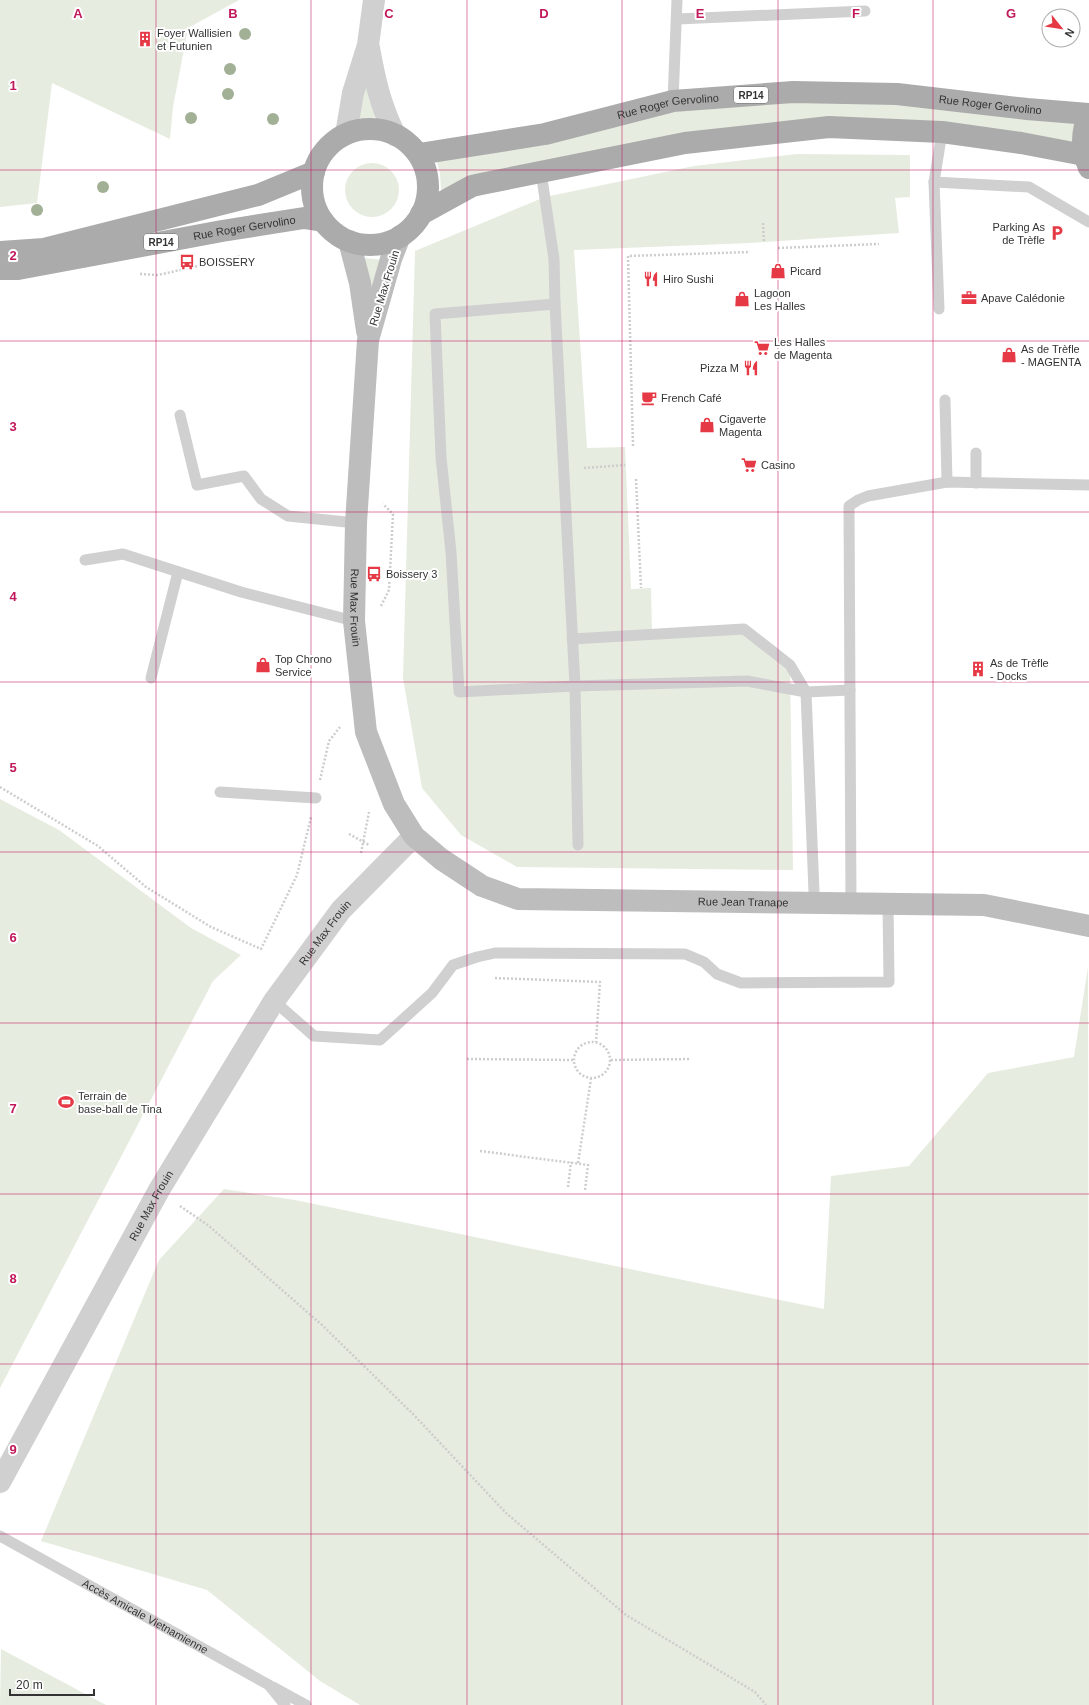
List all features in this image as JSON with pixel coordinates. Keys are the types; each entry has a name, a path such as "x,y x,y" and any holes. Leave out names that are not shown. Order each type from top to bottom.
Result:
{"main road":[{"name":"Rue Roger Gervolino","path":"418,154 545,134 673,101 793,92 897,94 1027,109 1089,114"},
{"path":"421,214 472,186 685,143 829,127 942,132 1021,143 1086,161 1083,134 1089,114"},
{"path":"379,129 395,134 408,143 418,154 425,168 428,183 427,199 421,214 412,226 400,236 378,244 366,245 349,241 334,233 323,221 316,206 312,189 314,172 326,150 346,134 362,130 379,129"},
{"name":"RP14","path":"0,252 44,249 258,195 314,172"},
{"name":"Rue Roger Gervolino","path":"0,269 18,269 222,231 304,218 323,221"},
{"name":"Rue Max Frouin","path":"368,340 391,259 400,236"},
{"name":"Rue Max Frouin","path":"349,241 360,283 368,340 356,523 354,621 366,732 394,804 414,836"},
{"name":"Rue Jean Tranape","path":"414,836 441,859 482,886 518,899 984,904 1089,926"}],"street":[{"path":"346,134 353,93 368,45 374,0"},
{"path":"368,45 377,91 383,110 395,134"},
{"name":"Rue Max Frouin","path":"0,1482 159,1190 274,1001 341,910 414,836"}],"lane":[{"path":"673,101 677,0"},
{"path":"677,19 865,11"},
{"path":"939,309 934,182 942,132"},
{"path":"541,172 554,259 555,304 575,686 578,844"},
{"path":"934,182 1029,187 1089,222"},
{"path":"555,304 435,314 441,456 451,552 459,692 747,680 806,692 850,690"},
{"path":"945,400 948,482"},
{"path":"180,415 197,485 244,476 261,499 288,516 356,523"},
{"path":"976,453 976,484"},
{"path":"851,903 849,506 868,496 948,482 976,484 1089,485"},
{"path":"84,560 123,554 241,592 354,621"},
{"path":"152,678 178,572"},
{"path":"572,639 744,630 790,666 806,692 814,892"},
{"path":"220,792 316,798"},
{"path":"274,1001 314,1036 380,1040 432,994 453,965 495,953 685,954 704,962 717,974 741,983 889,982 888,903"},
{"name":"Accès Amicale Vietnamienne","path":"0,1536 269,1685 285,1705"},
{"path":"269,1685 306,1705"}],"path":[{"path":"762,223 764,242"},
{"path":"778,248 879,244"},
{"path":"633,446 628,256 750,252"},
{"path":"137,274 158,275 246,255"},
{"path":"564,470 625,464"},
{"path":"636,479 642,588"},
{"path":"0,788 98,846 146,887 211,927 261,949 297,875 329,741 363,699"},
{"path":"359,860 370,804"},
{"path":"349,834 373,847"},
{"path":"495,978 600,982 596,1042"},
{"path":"596,1042 607,1048 611,1060 607,1072 597,1079 591,1079 580,1075 577,1071 574,1060 577,1050 581,1046 586,1043 596,1042"},
{"path":"467,1059 574,1060"},
{"path":"611,1060 691,1059"},
{"path":"578,1163 591,1079"},
{"path":"480,1151 588,1165 585,1190"},
{"path":"568,1187 572,1162"},
{"path":"159,1190 209,1226 322,1325 413,1414 506,1513 626,1615 755,1692 766,1705"}],"shaded area":[{"path":"0,0 239,0 188,28 173,107 170,139 52,83 37,203 0,207"},
{"path":"366,61 369,99 377,117 354,121"},
{"path":"793,92 1088,114 1084,155 829,127 441,191 440,173 437,162 461,148"},
{"path":"797,154 910,155 910,197 895,198 899,233 750,243 574,250 587,448 625,447 631,589 651,588 652,634 744,629 790,665 793,870 517,867 461,835 422,788 403,678 415,251 545,197 694,166"},
{"path":"372,163 382,165 391,171 397,180 399,190 397,200 391,209 382,215 372,217 362,215 353,209 347,200 345,190 347,180 353,171 362,165"},
{"path":"363,258 385,260 370,315"},
{"name":"Terrain de base-ball de Tina","path":"0,799 59,830 191,928 241,955 213,981 0,1388"},
{"path":"1088,967 1089,1705 360,1705 320,1681 207,1590 41,1541 159,1260 224,1189 295,1200 824,1309 831,1176 909,1166 988,1073 1074,1057"},
{"path":"1,1649 106,1705 0,1705"}],"place":[{"name":"Foyer Wallisien et Futunien","path":"145,39"},
{"name":"Parking As de Trèfle","path":"1057,233"},
{"name":"BOISSERY","path":"187,262"},
{"name":"Picard","path":"778,271"},
{"name":"Hiro Sushi","path":"651,279"},
{"name":"Apave Calédonie","path":"969,298"},
{"name":"Lagoon Les Halles","path":"742,299"},
{"name":"Les Halles de Magenta","path":"762,348"},
{"name":"As de Trèfle - MAGENTA","path":"1009,355"},
{"name":"Pizza M","path":"751,368"},
{"name":"French Café","path":"649,398"},
{"name":"Cigaverte Magenta","path":"707,425"},
{"name":"Casino","path":"749,465"},
{"name":"Boissery 3","path":"374,574"},
{"name":"Top Chrono Service","path":"263,665"},
{"name":"As de Trèfle - Docks","path":"978,669"},
{"name":"Terrain de base-ball de Tina","path":"66,1102"}]}
